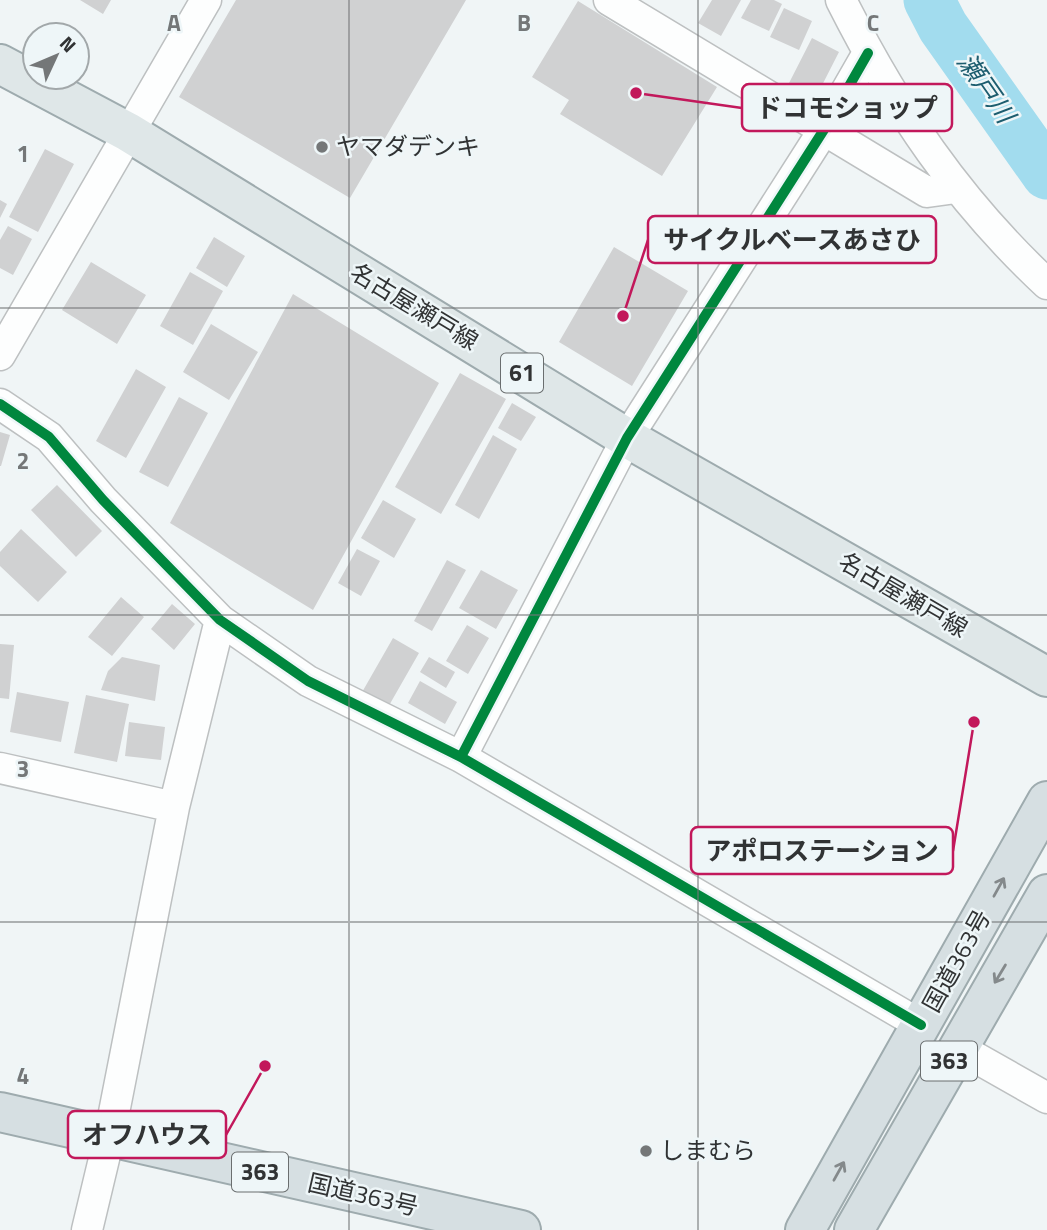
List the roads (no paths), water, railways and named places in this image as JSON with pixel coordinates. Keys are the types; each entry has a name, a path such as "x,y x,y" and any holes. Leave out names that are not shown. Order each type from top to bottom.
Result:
{"highway":[{"name":"国道363号","path":"805,1230 1047,801"},
{"name":"国道363号","path":"854,1230 957,1046 1047,894"},
{"name":"国道363号","path":"0,1112 521,1230"}],"main road":[{"name":"名古屋瀬戸線","path":"0,64 128,132 627,438 1047,677"}],"street":[{"path":"0,355 206,0"},
{"path":"609,0 928,192 956,188"},
{"path":"841,0 867,53 956,188 1003,242 1047,284"},
{"path":"461,757 627,438 825,128 867,53"},
{"path":"0,404 49,437 103,500 220,621 308,681 461,757 921,1025"},
{"path":"87,1230 174,807 220,621"},
{"path":"0,768 174,807"},
{"path":"957,1046 1047,1098"}],"waterway":[{"name":"瀬戸川","path":"929,0 943,27 1047,174"}],"place":[{"name":"ドコモショップ","path":"636,93"},
{"name":"ヤマダデンキ","path":"322,147"},
{"name":"サイクルベースあさひ","path":"623,316"},
{"name":"アポロステーション","path":"974,722"},
{"name":"オフハウス","path":"265,1066"},
{"name":"しまむら","path":"646,1151"}]}
